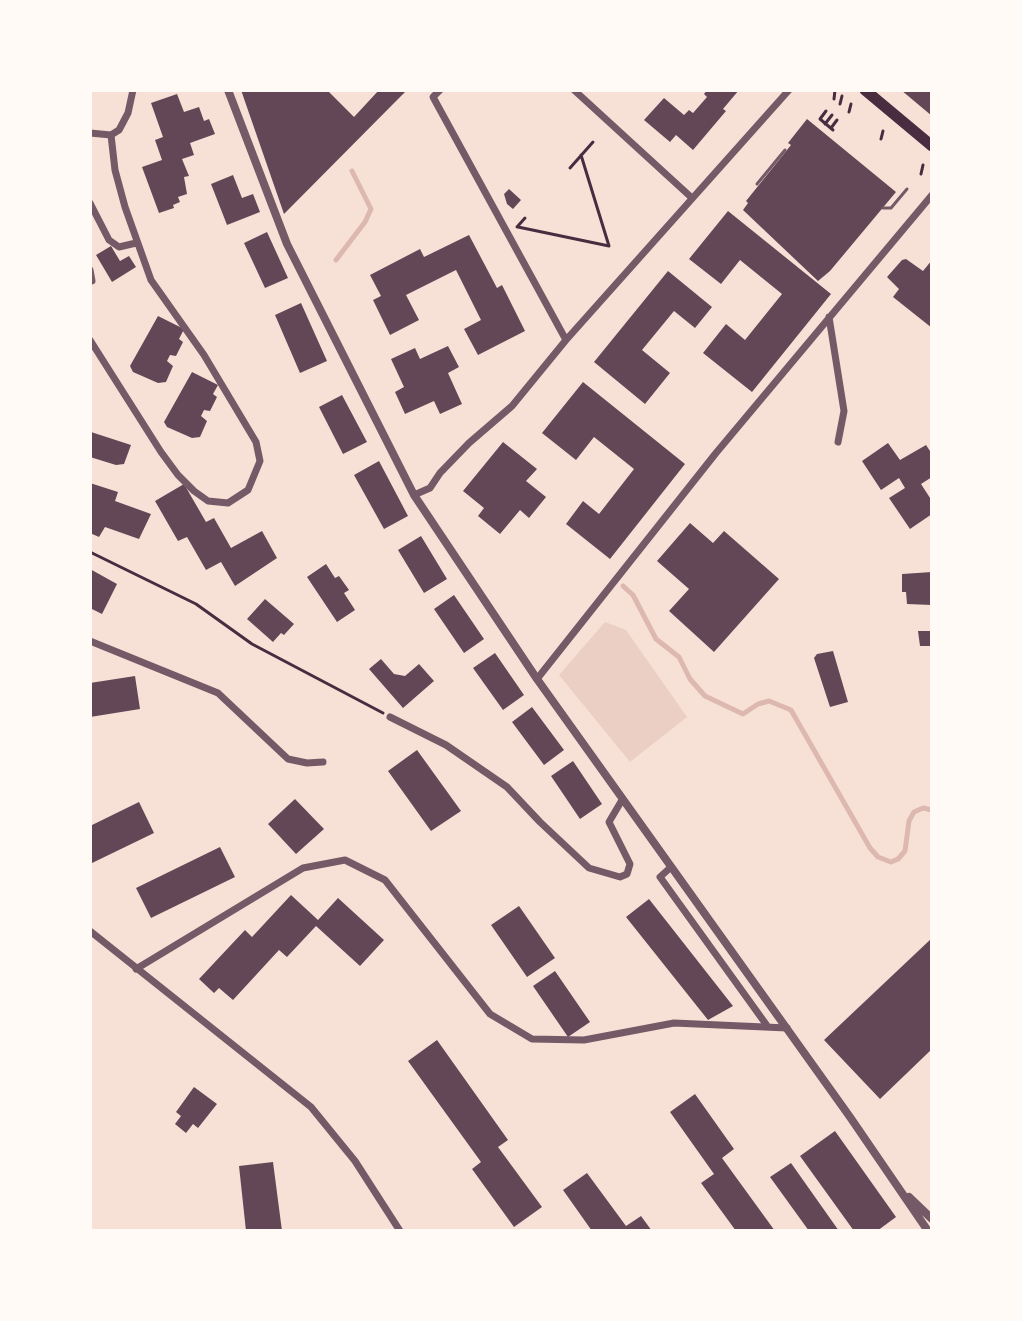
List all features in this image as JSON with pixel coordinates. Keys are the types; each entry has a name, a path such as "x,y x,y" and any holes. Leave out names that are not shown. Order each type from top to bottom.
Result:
{"main road":[{"path":"865,90 932,146"}],"street":[{"path":"90,133 111,135 119,130 124,123 133,90"},
{"path":"228,90 287,244 414,495 537,679 928,1231"},
{"path":"440,90 433,97 566,340"},
{"path":"574,90 692,198"},
{"path":"414,495 430,488 469,443 512,406 566,340 789,90"},
{"path":"90,340 161,452 187,485 201,497 216,503 228,503 248,490 260,461 256,442 204,355 151,280 118,183 111,135"},
{"path":"537,679 716,453 932,195"},
{"path":"90,203 109,240 119,247 136,243"},
{"path":"90,270 92,281"},
{"path":"829,317 844,411 838,442"},
{"path":"90,641 218,693 288,759 323,762"},
{"path":"390,717 446,745 507,787 589,868 620,877 627,874 630,864 609,822 622,800"},
{"path":"136,969 303,868 345,860 385,880 490,1014 532,1039 584,1040 674,1023 787,1028"},
{"path":"671,867 660,877 768,1027"},
{"path":"90,931 311,1107 355,1161 400,1231"},
{"path":"897,1185 932,1219"}],"lane":[{"path":"757,184 785,150"},
{"path":"883,208 891,208 907,189"}],"path":[{"path":"834,99 835,90"},
{"path":"840,104 842,96"},
{"path":"849,112 851,104"},
{"path":"826,111 820,119 825,124 832,129 837,120"},
{"path":"825,124 832,115"},
{"path":"881,139 883,131"},
{"path":"570,168 593,142"},
{"path":"517,227 609,246 581,155"},
{"path":"921,174 923,165"},
{"path":"90,552 196,604 252,644 390,717"}],"shaded area":[{"path":"605,622 626,630 687,717 630,762 559,675"}],"building":[{"path":"241,90 327,90 354,117 379,90 407,90 284,214"},
{"path":"707,90 739,90 723,109 726,111 693,150 676,135 670,142 644,120 664,98 684,115 689,110 693,113 707,97 704,94"},
{"path":"901,90 932,90 932,116"},
{"path":"177,94 184,112 199,107 204,121 209,119 215,134 190,143 194,155 182,159 189,176 184,177 187,194 178,197 180,202 173,205 174,208 159,213 142,167 162,160 155,140 163,137 151,103"},
{"path":"807,119 896,192 830,271 818,281 743,210 748,203 746,201 791,145 788,143"},
{"path":"233,175 242,198 253,194 260,212 227,225 211,184"},
{"path":"509,189 521,200 513,209 507,204 504,194"},
{"path":"728,211 831,294 752,392 703,353 726,324 745,340 782,294 740,260 721,284 689,259"},
{"path":"267,232 288,278 265,288 244,243"},
{"path":"469,235 497,288 502,285 525,331 478,355 464,329 481,320 456,270 406,295 419,320 390,335 373,300 381,296 370,275 420,249 424,257"},
{"path":"111,246 120,261 129,256 136,267 112,282 96,255"},
{"path":"906,259 923,271 932,260 932,328 893,297 899,289 887,277"},
{"path":"668,271 712,307 695,328 674,311 642,350 670,373 645,404 594,362"},
{"path":"301,303 327,361 300,373 275,315"},
{"path":"158,316 184,329 179,339 183,342 176,356 170,355 167,361 173,366 166,382 158,383 133,372 130,366"},
{"path":"448,346 459,367 448,373 462,404 440,414 434,401 405,414 395,392 404,387 391,359 415,348 420,359"},
{"path":"192,372 218,385 213,394 217,397 210,411 204,410 201,416 207,421 200,437 192,438 167,427 164,422"},
{"path":"583,382 685,464 610,559 566,524 583,501 599,514 634,469 594,437 576,460 542,433"},
{"path":"342,395 367,442 343,454 319,407"},
{"path":"91,432 131,445 124,464 116,465 90,457"},
{"path":"503,442 537,469 526,481 546,497 529,518 520,510 500,534 478,516 484,508 463,491"},
{"path":"888,443 900,460 926,445 932,454 932,477 921,484 932,501 932,514 910,529 889,498 905,488 899,478 881,490 862,461"},
{"path":"379,461 408,516 384,529 354,475"},
{"path":"90,483 118,492 115,501 151,514 139,539 105,527 99,537 90,533"},
{"path":"184,484 206,522 214,518 231,548 262,531 277,558 235,586 221,562 206,570 187,537 178,541 155,501"},
{"path":"690,523 713,543 724,531 779,579 714,652 669,611 689,589 657,561"},
{"path":"421,536 447,579 424,593 398,550"},
{"path":"326,564 335,578 339,576 349,590 344,593 355,610 337,622 307,577"},
{"path":"90,569 117,584 102,614 90,608"},
{"path":"932,572 932,605 907,604 906,592 902,592 902,574"},
{"path":"454,595 484,639 464,653 434,609"},
{"path":"265,599 294,624 273,642 247,619"},
{"path":"918,631 932,631 932,646 920,646"},
{"path":"833,651 848,702 830,707 814,658 817,654"},
{"path":"495,653 524,695 503,710 473,668"},
{"path":"381,659 394,674 405,676 419,664 434,681 403,708 369,669"},
{"path":"135,676 140,709 90,717 90,683"},
{"path":"532,707 564,750 544,765 512,722"},
{"path":"417,750 461,811 431,831 388,771"},
{"path":"573,761 602,804 580,819 551,776"},
{"path":"295,799 324,829 296,854 268,824"},
{"path":"139,802 154,833 90,864 90,826"},
{"path":"220,847 235,877 151,918 136,888"},
{"path":"291,895 318,920 338,898 384,940 360,966 316,926 287,957 279,950 233,1000 219,988 214,993 199,979 245,930 252,937"},
{"path":"649,899 733,1006 708,1020 626,917"},
{"path":"519,906 555,958 527,977 491,925"},
{"path":"932,938 932,1049 880,1099 824,1040"},
{"path":"555,971 590,1022 568,1037 533,986"},
{"path":"437,1040 508,1140 498,1147 542,1207 514,1227 472,1169 481,1162 408,1061"},
{"path":"194,1087 217,1104 198,1128 193,1124 186,1133 175,1124 181,1116 176,1112"},
{"path":"695,1094 734,1149 722,1158 775,1231 736,1231 701,1183 714,1174 670,1112"},
{"path":"835,1131 896,1217 877,1231 854,1231 800,1156"},
{"path":"273,1162 282,1231 246,1231 239,1166"},
{"path":"791,1163 839,1231 809,1231 770,1177"},
{"path":"587,1173 626,1226 641,1216 652,1231 592,1231 563,1190"}],"waterway":[{"path":"336,260 365,222 371,209 352,171"},
{"path":"623,586 633,595 656,639 679,657 690,679 705,696 743,714 769,701 791,710 878,857 891,862 898,859 905,851 909,821 914,812 923,808 932,810"}]}
